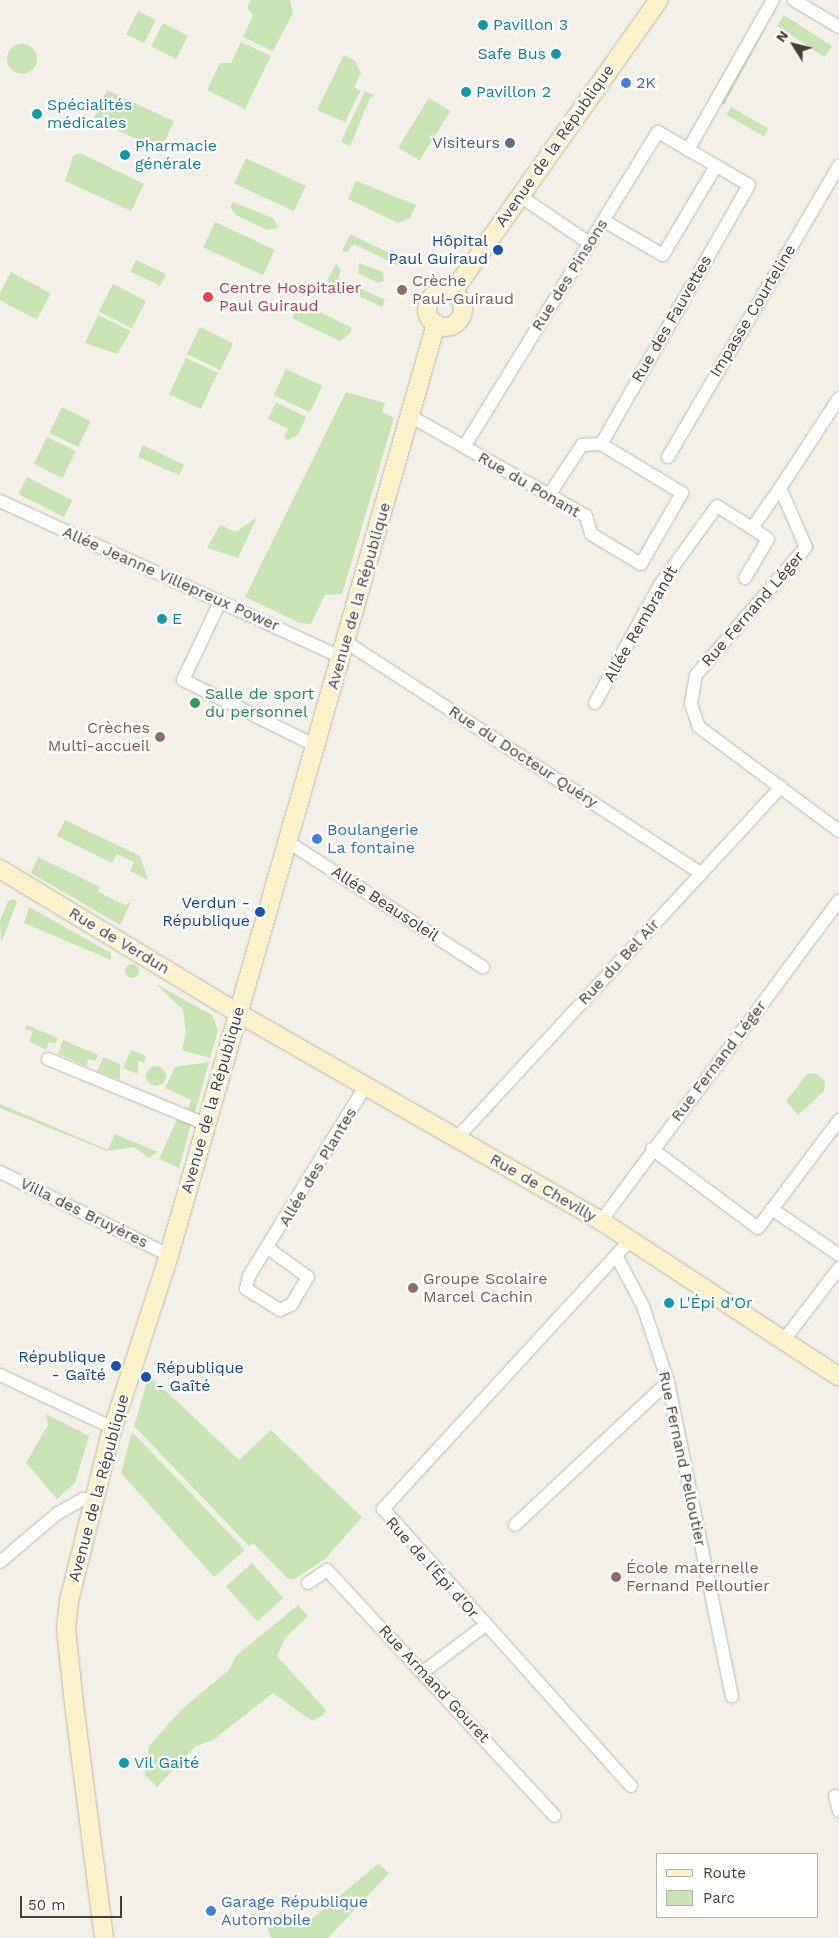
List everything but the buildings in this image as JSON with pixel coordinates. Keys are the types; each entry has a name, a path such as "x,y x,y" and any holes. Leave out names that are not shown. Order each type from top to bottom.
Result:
{"main road":[{"name":"Avenue de la République","path":"452,293 659,0"},
{"path":"437,293 452,293 463,306 461,318 447,327 436,324 428,311 430,300 437,293"},
{"name":"Avenue de la République","path":"104,1938 99,1884 66,1629 69,1601 113,1428 169,1255 436,324"},
{"name":"Rue de Verdun","path":"0,869 238,1013"},
{"name":"Rue de Chevilly","path":"238,1013 601,1220 839,1377"},
{"name":"Avenue de la République","path":"99,1884 110,1938"}],"street":[{"path":"688,150 773,0"},
{"path":"794,0 839,27"},
{"name":"Rue des Pinsons","path":"464,447 658,132 688,150"},
{"name":"Rue des Fauvettes","path":"601,444 749,185 688,150"},
{"path":"604,221 663,255 716,166"},
{"name":"Impasse Courteline","path":"668,457 839,166"},
{"path":"520,196 589,243"},
{"path":"752,528 839,398"},
{"name":"Rue du Ponant","path":"410,416 586,516 591,534 641,564 682,493 601,444"},
{"path":"549,495 582,445 601,444"},
{"name":"Rue Fernand Léger","path":"780,488 806,547 696,675 691,704 699,727 839,831"},
{"name":"Allée Jeanne Villepreux Power","path":"0,501 220,602 343,650"},
{"name":"Allée Rembrandt","path":"595,703 660,585 717,506 768,539 745,578"},
{"path":"220,602 183,680 316,746"},
{"name":"Rue du Docteur Quéry","path":"343,650 701,872"},
{"name":"Rue du Bel Air","path":"457,1138 781,787"},
{"name":"Allée Beausoleil","path":"288,842 483,967"},
{"name":"Rue Fernand Léger","path":"601,1220 839,901"},
{"path":"48,1059 206,1124"},
{"name":"Allée des Plantes","path":"269,1249 308,1277 291,1306 280,1310 246,1289 249,1276 269,1249 366,1085"},
{"path":"652,1150 758,1228 839,1120"},
{"name":"Villa des Bruyères","path":"0,1172 169,1255"},
{"path":"772,1209 839,1255"},
{"name":"Rue de l'Épi d'Or","path":"631,1239 617,1257 384,1505 387,1518 631,1786"},
{"name":"Rue Fernand Pelloutier","path":"617,1257 643,1306 668,1382 732,1697"},
{"path":"784,1340 839,1268"},
{"path":"0,1375 113,1428"},
{"path":"515,1525 668,1382"},
{"path":"0,1562 58,1513 83,1499 93,1502"},
{"name":"Rue Armand Gouret","path":"308,1583 327,1570 555,1816"},
{"path":"423,1672 484,1626"},
{"path":"835,1796 839,1811"}],"green space":[{"path":"251,0 290,0 293,13 273,51 243,37 253,15 247,8"},
{"path":"776,10 724,105 721,103"},
{"path":"138,11 156,20 144,43 126,34"},
{"path":"784,15 832,46 825,57 777,26"},
{"path":"163,23 188,36 176,59 151,46"},
{"path":"241,42 271,56 245,109 207,90 220,63 231,63"},
{"path":"22,44 33,48 37,59 33,70 22,74 11,70 7,59 11,48"},
{"path":"344,55 355,61 361,73 354,87 360,91 345,122 317,110"},
{"path":"107,90 174,121 161,150 93,119"},
{"path":"365,91 375,96 370,98 350,146 341,142"},
{"path":"429,98 450,111 419,160 398,147"},
{"path":"731,107 768,128 764,136 726,115"},
{"path":"80,153 144,184 131,211 65,181 73,156"},
{"path":"246,158 306,186 294,211 234,183"},
{"path":"356,181 416,205 410,218 398,223 348,199"},
{"path":"233,202 273,218 278,228 267,230 236,215 230,207"},
{"path":"215,222 275,250 263,275 203,247"},
{"path":"350,234 404,260 401,267 354,244 347,252 342,251"},
{"path":"136,260 166,274 160,286 131,272"},
{"path":"359,263 383,272 384,281 378,283 358,273"},
{"path":"336,264 341,270 338,278 385,300 382,307 327,281"},
{"path":"11,272 51,293 37,320 0,300 0,293"},
{"path":"113,284 146,301 132,328 99,312"},
{"path":"300,302 352,328 350,333 340,341 292,318"},
{"path":"98,315 131,331 117,354 85,343"},
{"path":"200,327 233,343 220,370 187,354"},
{"path":"186,358 218,373 201,409 169,394"},
{"path":"286,369 322,386 310,412 274,395"},
{"path":"346,392 385,403 382,412 394,418 342,594 325,595 311,624 300,623 245,597"},
{"path":"276,402 306,417 298,435 288,440 284,438 288,429 268,419"},
{"path":"62,407 91,421 78,447 49,433"},
{"path":"47,437 76,451 63,478 34,464"},
{"path":"143,445 184,465 179,475 138,457"},
{"path":"27,477 72,500 64,517 18,494"},
{"path":"257,517 238,558 207,548 220,525 236,532"},
{"path":"65,820 140,856 148,880 130,871 134,862 117,854 112,863 57,836"},
{"path":"38,857 100,887 98,892 125,905 131,902 120,925 31,873"},
{"path":"14,899 17,902 1,943 0,921 8,901"},
{"path":"29,907 111,953 111,960 24,923"},
{"path":"129,964 135,964 139,971 135,978 129,978 125,974 125,968"},
{"path":"156,984 212,1015 218,1030 210,1058 182,1050 186,1033 183,1010"},
{"path":"27,1025 58,1038 55,1044 49,1042 46,1050 29,1041 33,1032 25,1029"},
{"path":"63,1040 98,1055 95,1061 89,1059 86,1066 58,1054"},
{"path":"131,1050 146,1056 144,1063 138,1061 138,1074 123,1068"},
{"path":"103,1057 120,1064 120,1080 97,1071"},
{"path":"209,1062 195,1112 188,1109 191,1100 165,1088 175,1067"},
{"path":"156,1066 163,1069 166,1076 163,1083 156,1086 149,1083 146,1076 149,1069"},
{"path":"815,1073 825,1081 824,1091 798,1115 786,1101 807,1074"},
{"path":"0,1104 108,1150 115,1134 158,1152 149,1158 134,1147 107,1151 0,1108"},
{"path":"178,1117 191,1124 179,1168 159,1159"},
{"path":"149,1375 239,1460 271,1430 362,1517 325,1559 293,1580 287,1578 253,1543 249,1546 134,1426"},
{"path":"46,1414 89,1436 75,1483 57,1499 26,1463 48,1425"},
{"path":"132,1432 245,1550 214,1577 121,1473"},
{"path":"252,1563 283,1598 257,1621 226,1586"},
{"path":"298,1605 308,1616 285,1638 277,1656 326,1710 323,1715 312,1721 273,1693 213,1740 196,1746 157,1787 145,1775 149,1746 182,1709 229,1670 236,1656"},
{"path":"378,1864 389,1873 328,1938 271,1938 267,1926 283,1911 301,1928"}],"place":[{"name":"Pavillon 3","path":"483,25"},
{"name":"Safe Bus","path":"556,54"},
{"name":"2K","path":"626,83"},
{"name":"Pavillon 2","path":"466,92"},
{"name":"Spécialités médicales","path":"37,114"},
{"name":"Visiteurs","path":"510,143"},
{"name":"Pharmacie générale","path":"125,155"},
{"name":"Hôpital Paul Guiraud","path":"498,250"},
{"name":"Crèche Paul-Guiraud","path":"402,290"},
{"name":"Centre Hospitalier Paul Guiraud","path":"208,297"},
{"name":"E","path":"162,619"},
{"name":"Salle de sport du personnel","path":"195,703"},
{"name":"Crèches Multi-accueil","path":"160,737"},
{"name":"Boulangerie La fontaine","path":"317,839"},
{"name":"Verdun - République","path":"260,912"},
{"name":"Groupe Scolaire Marcel Cachin","path":"413,1288"},
{"name":"L'Épi d'Or","path":"669,1303"},
{"name":"République - Gaïté","path":"116,1366"},
{"name":"République - Gaîté","path":"146,1377"},
{"name":"École maternelle Fernand Pelloutier","path":"616,1577"},
{"name":"Vil Gaité","path":"124,1763"},
{"name":"Garage République Automobile","path":"211,1911"}]}
